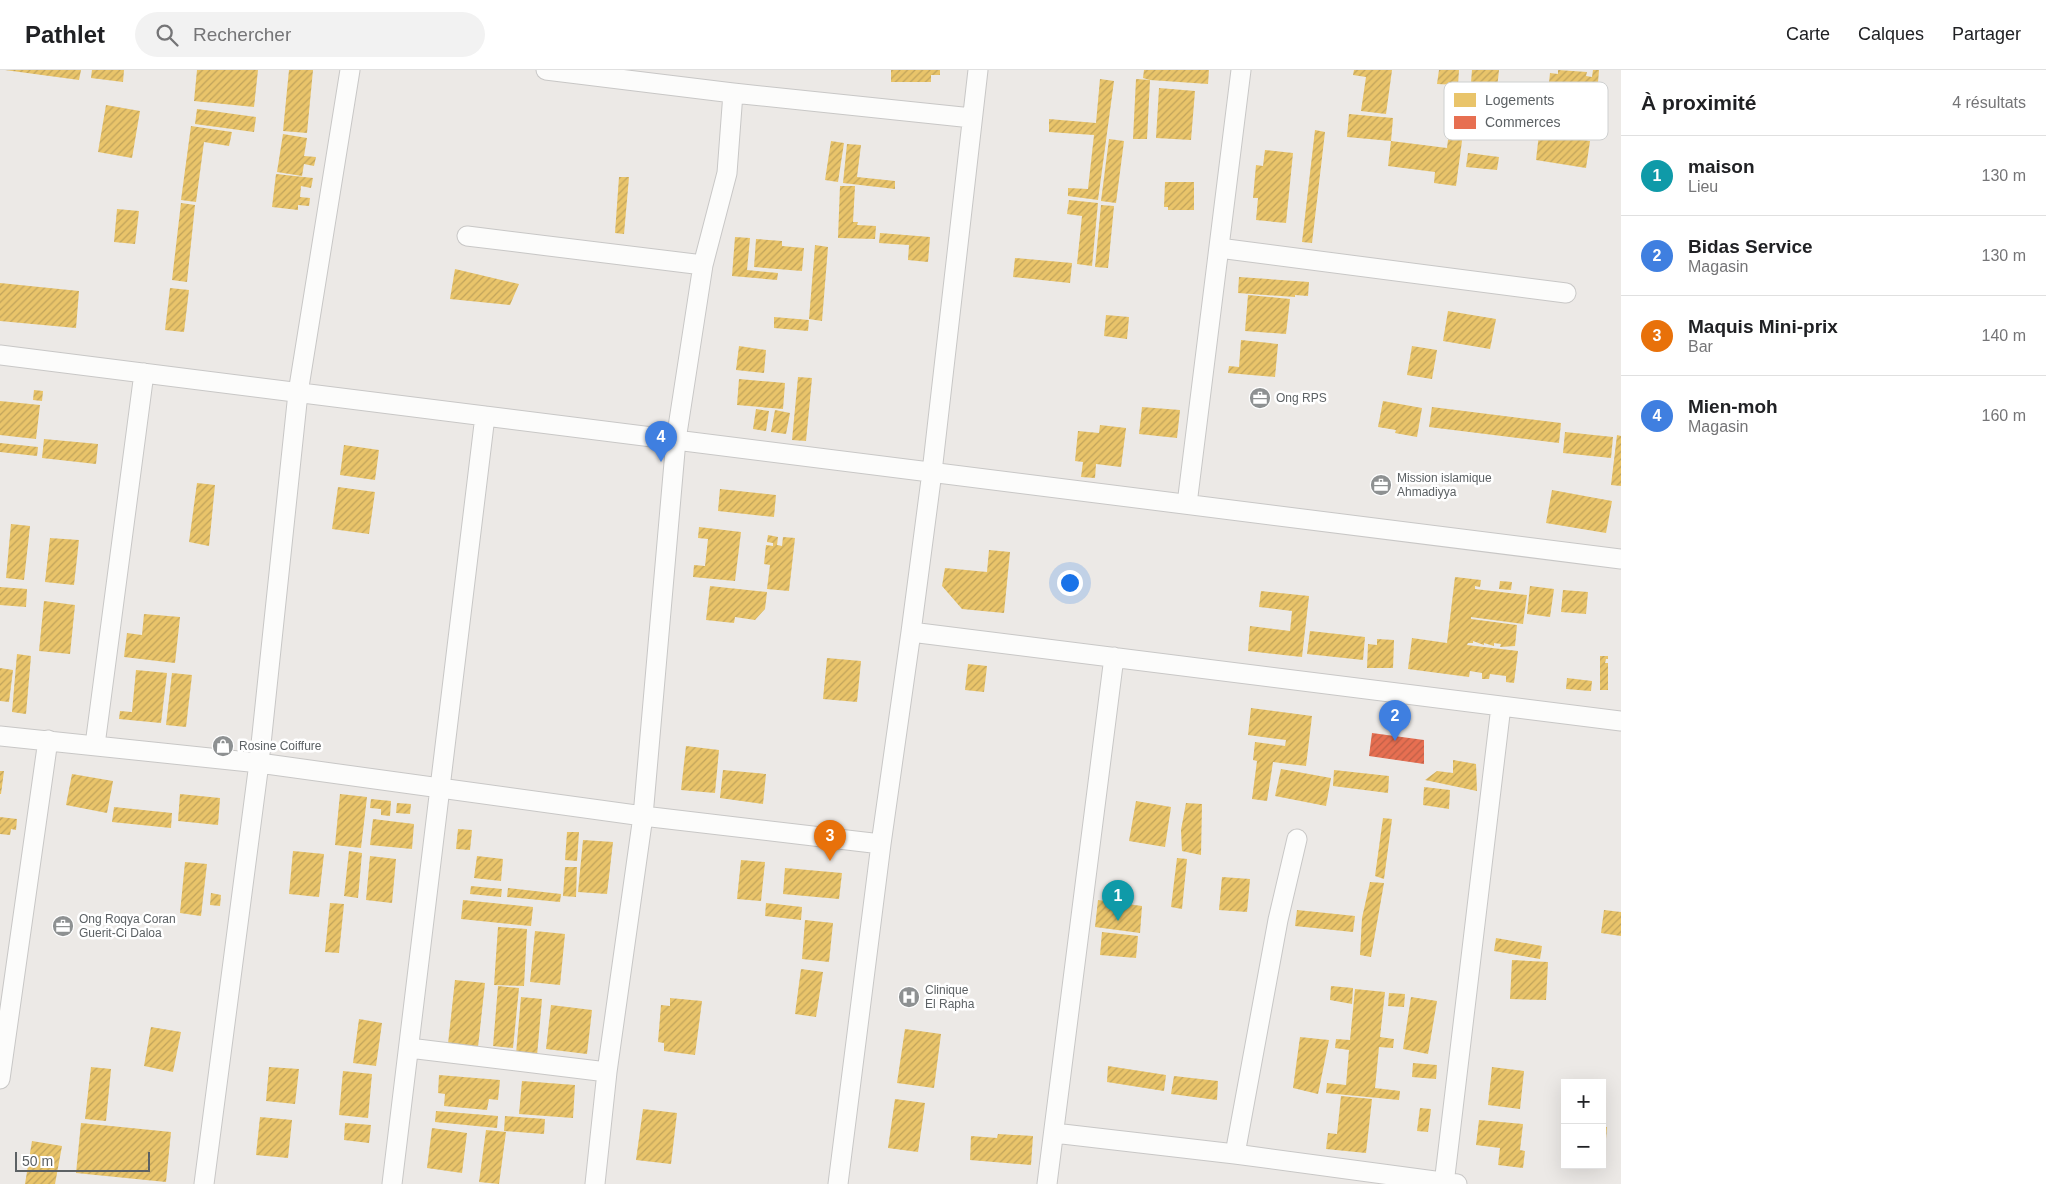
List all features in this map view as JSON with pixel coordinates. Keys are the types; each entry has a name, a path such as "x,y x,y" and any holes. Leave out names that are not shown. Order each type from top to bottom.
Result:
{"street":[{"path":"204,1184 259,763 298,393 350,70"},
{"path":"546,70 733,93 972,118"},
{"path":"838,1184 880,844 932,472 978,70"},
{"path":"1187,504 1241,70"},
{"path":"594,1184 607,1072 643,816 676,440 703,266 727,173 733,93"},
{"path":"467,236 703,266"},
{"path":"1219,248 1566,293"},
{"path":"0,355 1621,559"},
{"path":"95,745 144,374"},
{"path":"392,1184 485,416"},
{"path":"911,632 1621,721"},
{"path":"1047,1184 1114,657"},
{"path":"1054,1133 1235,1154 1448,1183 1501,706"},
{"path":"0,736 259,763 643,816 880,844"},
{"path":"0,1079 48,740"},
{"path":"1235,1154 1278,920 1297,839"},
{"path":"409,1048 607,1072"}],"building: Logements":[{"path":"5,70 81,70 79,80"},
{"path":"92,70 124,70 123,82 91,78"},
{"path":"197,70 258,70 254,107 194,101"},
{"path":"289,70 313,70 307,133 283,131"},
{"path":"891,70 940,70 940,75 931,75 931,82 891,82"},
{"path":"1144,70 1209,70 1208,84 1150,80 1143,78"},
{"path":"1354,70 1392,70 1386,114 1361,111 1366,77 1353,75"},
{"path":"1439,70 1459,70 1458,82 1437,84"},
{"path":"1472,70 1499,70 1498,82 1471,82"},
{"path":"1558,70 1587,72 1586,76 1592,77 1593,70 1599,70 1598,82 1549,82 1550,73 1558,74"},
{"path":"1100,79 1114,81 1098,200 1068,196 1068,188 1088,189 1094,135 1049,132 1049,119 1096,123"},
{"path":"1136,79 1150,80 1147,139 1133,139"},
{"path":"1159,88 1195,91 1191,140 1156,138"},
{"path":"106,105 140,111 132,158 98,152"},
{"path":"197,109 256,117 254,132 195,124"},
{"path":"1349,114 1393,118 1391,141 1347,137"},
{"path":"191,126 232,132 229,146 204,142 196,202 181,200"},
{"path":"1315,130 1325,132 1312,243 1302,242"},
{"path":"283,134 307,138 304,156 316,157 314,166 304,164 302,176 277,172"},
{"path":"1109,139 1124,141 1116,203 1101,201"},
{"path":"1448,140 1462,140 1456,186 1434,183 1435,172 1388,166 1391,141 1447,148"},
{"path":"1538,140 1590,141 1586,168 1536,160"},
{"path":"831,141 844,143 838,182 825,180"},
{"path":"847,144 861,145 857,177 895,181 895,189 843,183"},
{"path":"1265,150 1293,153 1286,223 1256,220 1258,198 1253,198 1256,165 1263,166"},
{"path":"1468,153 1499,157 1497,170 1466,167"},
{"path":"276,174 313,178 311,188 301,186 300,197 310,198 309,206 298,205 298,210 272,207"},
{"path":"619,177 629,177 624,234 615,233"},
{"path":"1165,182 1194,182 1194,210 1168,210 1168,207 1164,207"},
{"path":"840,186 855,186 853,222 858,222 857,225 876,226 875,239 838,238"},
{"path":"1069,200 1098,203 1092,266 1077,264 1082,216 1067,214"},
{"path":"181,203 195,205 187,282 172,280"},
{"path":"1101,205 1114,206 1108,268 1095,267"},
{"path":"117,209 139,211 135,244 114,242"},
{"path":"880,233 930,237 928,262 908,260 909,245 879,243"},
{"path":"735,237 750,238 747,270 778,273 777,280 732,276"},
{"path":"756,239 782,241 782,246 804,248 802,271 754,267"},
{"path":"815,245 828,247 822,321 809,319"},
{"path":"1015,258 1072,263 1070,283 1013,277"},
{"path":"455,269 519,284 510,305 450,299"},
{"path":"1239,277 1309,282 1308,296 1295,295 1295,297 1238,293"},
{"path":"0,283 79,291 76,328 0,321"},
{"path":"170,288 189,290 184,332 165,330"},
{"path":"1248,295 1290,299 1286,334 1245,331"},
{"path":"1448,311 1496,319 1490,349 1443,341"},
{"path":"1106,315 1129,317 1127,339 1104,336"},
{"path":"774,317 809,320 808,331 774,328"},
{"path":"1241,340 1278,344 1275,377 1228,373 1229,366 1239,367"},
{"path":"739,346 766,350 764,373 736,370"},
{"path":"1412,346 1437,350 1432,379 1407,375"},
{"path":"798,377 812,378 806,441 792,440"},
{"path":"739,379 785,383 783,409 737,405"},
{"path":"34,390 43,391 42,401 33,400"},
{"path":"0,401 40,405 36,439 0,435"},
{"path":"1383,401 1422,408 1417,437 1395,433 1396,430 1378,427"},
{"path":"1142,407 1180,410 1177,438 1139,434"},
{"path":"1432,407 1561,423 1559,443 1429,427"},
{"path":"756,409 769,411 766,431 753,429"},
{"path":"775,410 790,413 786,434 771,432"},
{"path":"1100,425 1126,428 1121,467 1096,464 1095,478 1081,477 1083,462 1075,461 1078,431 1099,433"},
{"path":"1565,432 1613,437 1611,458 1563,453"},
{"path":"1617,435 1621,436 1621,486 1611,485"},
{"path":"44,439 98,444 96,464 42,458"},
{"path":"0,443 38,447 37,456 0,452"},
{"path":"344,445 379,450 375,480 340,475"},
{"path":"197,483 215,485 209,546 189,542"},
{"path":"338,487 375,492 369,534 332,529"},
{"path":"720,489 776,495 774,517 718,511"},
{"path":"1552,490 1612,501 1606,533 1546,523"},
{"path":"11,524 30,526 24,580 6,578"},
{"path":"699,527 741,532 735,581 693,577 694,565 705,566 708,539 698,538"},
{"path":"768,535 778,537 777,545 782,546 783,537 795,538 789,591 767,589 770,565 764,564 766,545 773,546 773,543 767,542"},
{"path":"50,538 79,540 74,585 45,582"},
{"path":"989,550 1010,552 1004,613 962,609 942,586 945,568 987,572"},
{"path":"1455,577 1481,580 1480,587 1475,586 1475,589 1527,595 1523,624 1471,617 1471,619 1517,625 1515,646 1500,647 1501,644 1494,643 1494,646 1484,643 1484,645 1473,641 1473,643 1468,643 1467,645 1518,651 1514,683 1506,682 1506,676 1490,674 1489,679 1482,679 1482,673 1470,671 1469,677 1408,669 1412,638 1447,643"},
{"path":"1500,581 1512,582 1511,590 1499,589"},
{"path":"710,586 767,592 765,609 755,620 735,617 734,623 706,620"},
{"path":"1530,586 1554,589 1550,617 1527,614"},
{"path":"0,587 27,589 26,607 0,605"},
{"path":"1563,590 1588,592 1586,614 1561,612"},
{"path":"1261,591 1309,596 1302,657 1248,651 1250,626 1290,631 1292,611 1259,607"},
{"path":"44,601 75,605 70,654 39,651"},
{"path":"144,614 180,617 175,663 124,657 127,633 142,635"},
{"path":"1310,631 1365,637 1363,660 1307,654"},
{"path":"1377,639 1394,640 1393,668 1367,668 1368,644 1377,645"},
{"path":"17,654 31,656 26,714 12,712"},
{"path":"1600,656 1608,656 1605,663 1608,663 1608,690 1600,690"},
{"path":"827,658 861,661 857,702 823,699"},
{"path":"968,664 987,666 984,692 965,690"},
{"path":"0,668 13,670 9,702 0,701"},
{"path":"136,670 167,673 161,723 119,719 120,711 132,712"},
{"path":"172,673 192,675 186,727 166,725"},
{"path":"1567,678 1592,681 1591,691 1566,689"},
{"path":"1251,708 1312,716 1306,766 1273,762 1267,801 1252,799 1257,761 1253,760 1255,742 1285,746 1286,740 1248,735"},
{"path":"686,746 719,750 715,793 681,790"},
{"path":"1453,760 1476,764 1477,791 1425,780 1437,771 1453,773"},
{"path":"1281,769 1331,778 1326,806 1275,796"},
{"path":"723,770 766,774 763,804 720,798"},
{"path":"1334,770 1389,776 1388,793 1333,786"},
{"path":"0,771 4,771 1,794 0,794"},
{"path":"72,774 113,781 107,813 66,805"},
{"path":"1424,787 1450,790 1449,809 1423,805"},
{"path":"180,794 220,798 218,825 178,821"},
{"path":"340,794 367,797 361,848 335,845"},
{"path":"371,799 391,801 390,816 381,815 381,809 370,808"},
{"path":"1136,801 1171,807 1165,847 1129,841"},
{"path":"397,803 411,804 410,814 396,813"},
{"path":"1186,803 1202,804 1201,855 1182,851 1181,830"},
{"path":"114,807 172,813 171,828 112,822"},
{"path":"0,817 17,819 16,830 11,829 10,835 0,834"},
{"path":"1383,818 1392,819 1384,879 1375,876"},
{"path":"373,819 414,824 412,849 370,845"},
{"path":"458,829 472,830 470,850 456,849"},
{"path":"567,832 579,832 577,861 565,860"},
{"path":"583,840 613,842 607,894 578,892"},
{"path":"293,851 324,854 319,897 289,894"},
{"path":"349,851 362,853 358,898 344,896"},
{"path":"370,856 396,859 392,903 366,900"},
{"path":"477,856 503,859 501,881 474,878"},
{"path":"1177,858 1187,859 1182,909 1171,907"},
{"path":"741,860 765,862 761,901 737,899"},
{"path":"185,862 207,864 201,916 180,913"},
{"path":"565,867 577,867 576,897 563,896"},
{"path":"785,868 842,873 839,899 783,894"},
{"path":"1222,877 1250,879 1247,912 1219,910"},
{"path":"1370,882 1384,883 1371,957 1360,955 1362,918"},
{"path":"471,886 502,889 501,897 470,894"},
{"path":"508,888 561,894 560,902 507,897"},
{"path":"211,893 221,895 220,906 210,905"},
{"path":"463,900 533,907 531,926 461,919"},
{"path":"1098,900 1142,906 1140,933 1095,927"},
{"path":"330,903 344,904 339,953 325,952"},
{"path":"766,903 802,907 801,920 765,916"},
{"path":"1297,910 1355,916 1353,932 1295,926"},
{"path":"1604,910 1621,912 1621,936 1601,933"},
{"path":"805,920 833,923 829,962 802,959"},
{"path":"498,927 527,929 524,986 494,985"},
{"path":"535,931 565,934 560,985 530,982"},
{"path":"1102,932 1138,936 1136,958 1100,955"},
{"path":"1496,938 1542,946 1540,959 1494,951"},
{"path":"1512,960 1548,962 1546,1000 1510,999"},
{"path":"801,969 823,972 816,1017 795,1014"},
{"path":"455,980 485,983 478,1047 448,1044"},
{"path":"498,986 519,988 513,1048 493,1046"},
{"path":"1331,986 1353,988 1352,1004 1330,1000"},
{"path":"1355,989 1385,992 1380,1037 1394,1039 1393,1048 1379,1047 1375,1088 1400,1091 1399,1100 1326,1093 1327,1083 1346,1085 1349,1050 1335,1048 1336,1039 1350,1040"},
{"path":"1389,993 1405,994 1404,1007 1388,1006"},
{"path":"521,997 542,999 537,1056 516,1054"},
{"path":"1411,997 1437,1001 1428,1054 1403,1049"},
{"path":"670,998 702,1001 695,1055 664,1051 664,1043 658,1042 661,1005 670,1006"},
{"path":"551,1005 592,1010 587,1054 546,1049"},
{"path":"359,1019 382,1023 376,1066 353,1063"},
{"path":"151,1027 181,1032 173,1072 144,1066"},
{"path":"905,1029 941,1034 934,1088 897,1083"},
{"path":"1300,1037 1329,1040 1318,1094 1293,1088"},
{"path":"1413,1063 1437,1065 1436,1079 1412,1077"},
{"path":"1108,1066 1166,1075 1164,1091 1107,1082"},
{"path":"91,1067 111,1069 106,1121 85,1119"},
{"path":"269,1067 299,1069 295,1104 266,1101"},
{"path":"1492,1067 1524,1071 1520,1109 1488,1105"},
{"path":"343,1071 372,1074 368,1118 339,1115"},
{"path":"439,1075 500,1080 498,1100 489,1099 487,1110 444,1106 445,1094 438,1093"},
{"path":"1174,1076 1218,1081 1217,1100 1171,1094"},
{"path":"522,1081 575,1085 573,1118 519,1114"},
{"path":"1341,1096 1372,1099 1366,1153 1326,1149 1328,1133 1337,1134"},
{"path":"895,1099 925,1103 918,1152 888,1148"},
{"path":"1420,1108 1431,1109 1428,1132 1417,1131"},
{"path":"643,1109 677,1113 671,1164 636,1160"},
{"path":"436,1111 498,1116 497,1128 435,1122"},
{"path":"505,1116 545,1119 544,1134 504,1131"},
{"path":"260,1117 292,1120 288,1158 256,1155"},
{"path":"1479,1120 1523,1124 1520,1150 1525,1151 1523,1168 1498,1165 1500,1148 1476,1145"},
{"path":"81,1123 171,1132 166,1182 76,1173"},
{"path":"345,1123 371,1125 369,1143 344,1140"},
{"path":"432,1128 467,1133 462,1173 427,1168"},
{"path":"486,1130 506,1132 499,1184 479,1182"},
{"path":"998,1134 1033,1136 1031,1165 970,1160 971,1136 997,1138"},
{"path":"32,1141 62,1146 55,1184 25,1184"}],"building: Commerces":[{"path":"1372,733 1424,740 1424,764 1369,756"}],"place":[{"name":"Ong RPS","path":"1260,398"},
{"name":"Mien-moh","path":"661,462"},
{"name":"Mission islamique Ahmadiyya","path":"1381,485"},
{"name":"Bidas Service","path":"1395,741"},
{"name":"Rosine Coiffure","path":"223,746"},
{"name":"Maquis Mini-prix","path":"830,861"},
{"name":"maison","path":"1118,921"},
{"name":"Ong Roqya Coran Guerit-Ci Daloa","path":"63,926"},
{"name":"Clinique El Rapha","path":"909,997"}]}
